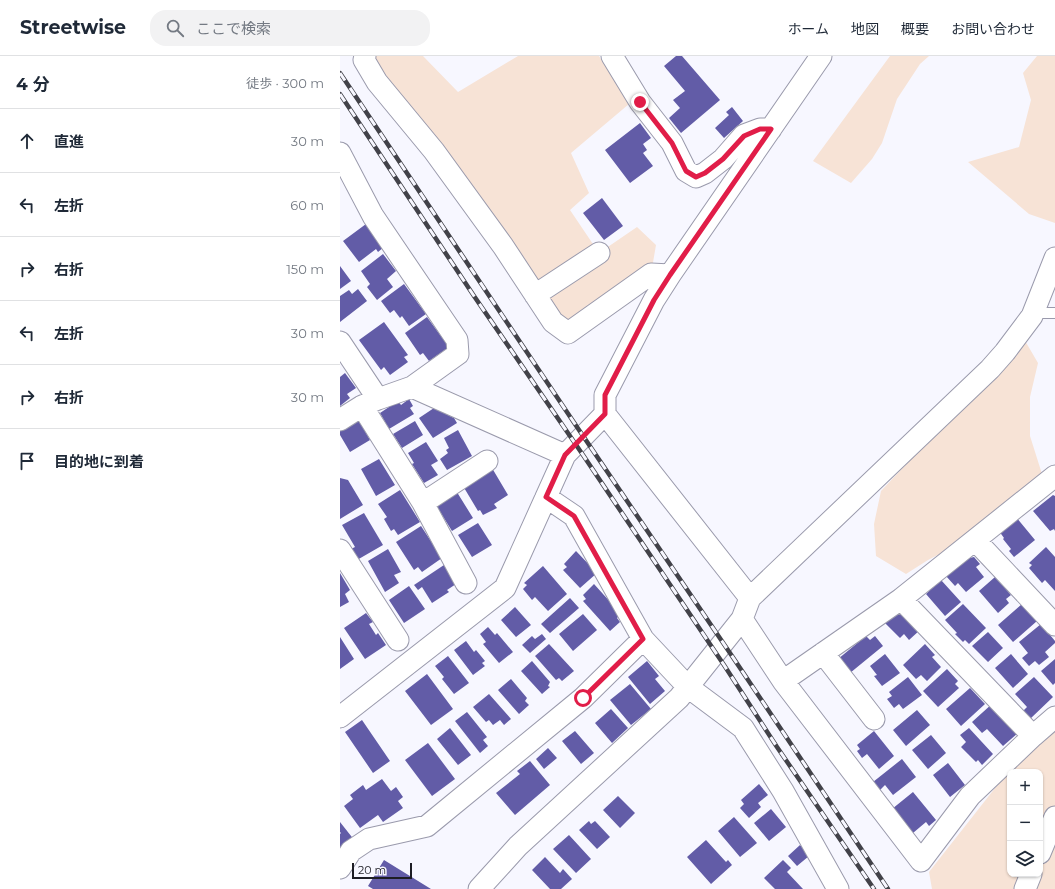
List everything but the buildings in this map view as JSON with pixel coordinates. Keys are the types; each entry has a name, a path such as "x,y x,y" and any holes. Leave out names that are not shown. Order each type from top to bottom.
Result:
{"street":[{"path":"364,56 364,60 377,82 434,151 503,246 553,322 568,334 651,274 670,275"},
{"path":"612,56 640,102 672,143 686,171 696,177 705,173 723,159 744,136 760,129 771,129"},
{"path":"750,598 605,414 605,395 654,300 821,56"},
{"path":"340,153 373,216 457,340 458,354 412,387 370,402 340,420"},
{"path":"535,295 599,253"},
{"path":"479,889 518,846 679,698 742,619 750,598 990,369 1005,352 1033,313 1055,258"},
{"path":"340,342 370,402 466,583"},
{"path":"412,387 565,455"},
{"path":"340,717 505,588 565,455 605,414"},
{"path":"423,503 487,461"},
{"path":"782,681 901,599 1055,476"},
{"path":"546,497 574,516 643,639 688,686 744,728 783,791 838,889"},
{"path":"975,540 1055,625"},
{"path":"341,555 398,640"},
{"path":"901,599 1033,736"},
{"path":"742,619 782,681 921,861 970,796 1055,717"},
{"path":"340,868 351,852 369,839 427,826 583,698 643,639"},
{"path":"823,653 874,719"},
{"path":"1043,846 1055,817"},
{"path":"1025,889 1030,877"}],"lane":[{"path":"1033,313 1055,313"}],"shaded area":[{"path":"375,56 423,56 458,92 518,56 599,56 629,104 571,153 589,193 570,210 599,253 637,227 656,245 651,274 563,330 383,79"},
{"path":"890,56 929,56 920,64 897,99 882,143 872,159 851,183 813,161"},
{"path":"1037,56 1055,56 1055,223 1029,214 968,162 1019,147 1031,100 1023,73"},
{"path":"1024,339 1038,363 1030,397 1030,436 1042,474 961,543 928,560 906,574 876,556 874,524 881,491 911,459 939,425"},
{"path":"1055,727 1055,889 932,889 929,872 999,783 1007,775 1007,877 1043,877 1043,769 1013,769"}],"railway":[{"path":"340,73 888,889"},
{"path":"340,94 474,296 583,455 724,665 777,747 874,889"}],"route":[{"path":"583,698 643,639 574,516 546,497 565,455 605,414 605,395 654,300 771,129 760,129 744,136 723,159 705,173 696,177 686,171 672,143 640,102"}]}
